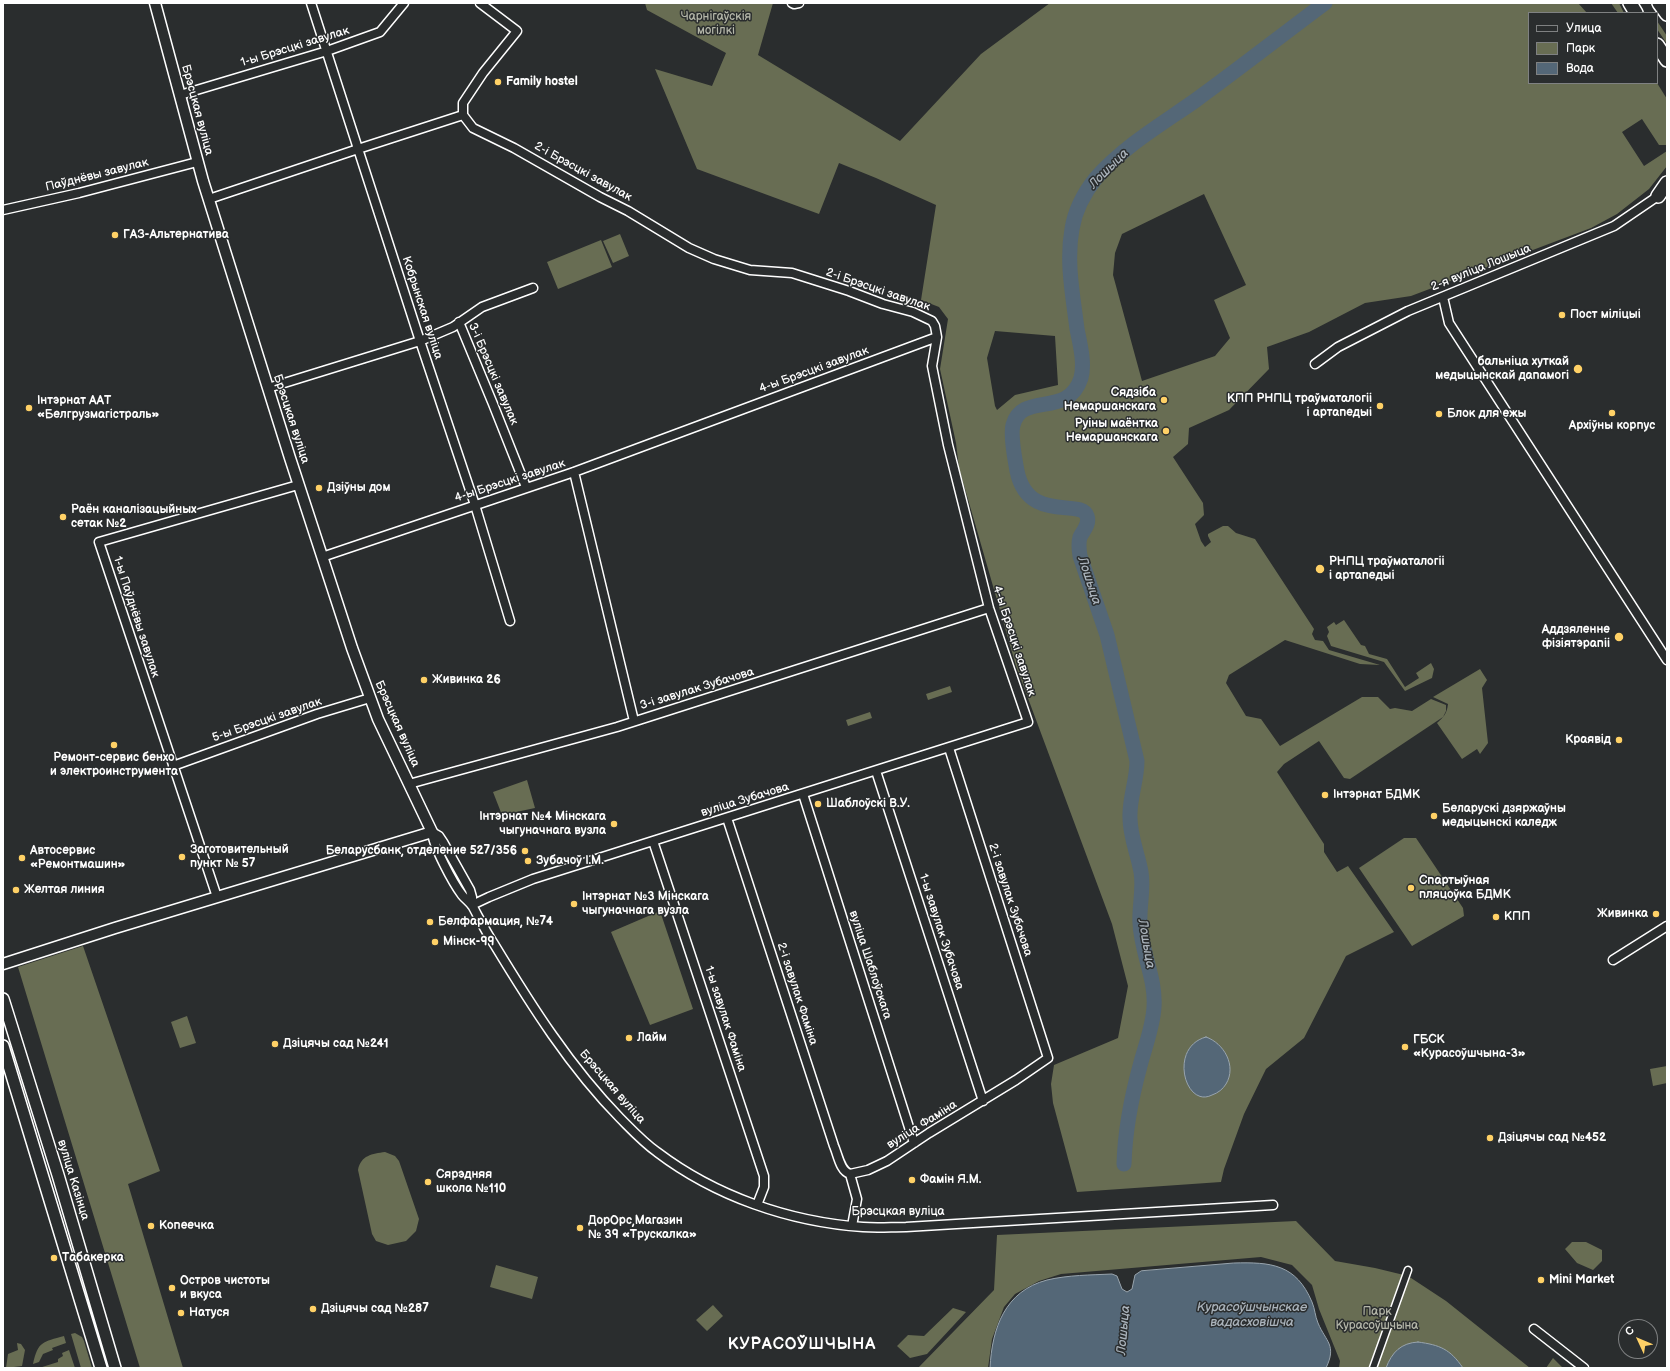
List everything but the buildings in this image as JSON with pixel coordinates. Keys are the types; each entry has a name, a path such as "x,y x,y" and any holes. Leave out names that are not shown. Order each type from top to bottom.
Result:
{"main road":[{"path":"1630,3 1635,12"},
{"path":"1660,3 1667,14"},
{"path":"1658,46 1667,60"},
{"path":"1664,193 1667,183"},
{"name":"вуліца Казінца","path":"3,999 43,1125 115,1368"},
{"path":"3,1046 101,1368"},
{"path":"28,1130 43,1125"},
{"path":"86,1317 98,1313"}],"street":[{"name":"Брэсцкая вуліца","path":"155,3 197,162 298,485 370,698 432,832 439,836 443,842 470,890 472,905 480,922 543,1022 578,1070 607,1104 641,1139 657,1152 704,1182 737,1198 757,1205 821,1221 852,1226 906,1227 1274,1205"},
{"name":"Кобрынская вуліца","path":"311,3 475,506 510,621"},
{"name":"1-ы Брэсцкі завулак","path":"180,95 327,51 380,32 404,3"},
{"path":"209,199 464,115 463,103 483,73 517,31 480,3"},
{"path":"792,3 798,3"},
{"name":"2-і Брэсцкі завулак","path":"464,115 473,128 514,148 600,197 628,211 690,248 714,259 750,270 792,273 849,291 883,304 913,312 932,321 935,326 937,337"},
{"name":"Паўднёвы завулак","path":"3,210 79,193 197,162"},
{"name":"2-я вуліца Лошыца","path":"1315,364 1338,347 1408,311 1608,229 1664,193"},
{"path":"459,322 482,307 533,288"},
{"path":"1443,296 1449,322 1667,660"},
{"name":"3-і Брэсцкі завулак","path":"268,388 420,341 453,327 459,322 526,487"},
{"name":"4-ы Брэсцкі завулак","path":"322,557 574,472 937,337"},
{"name":"4-ы Брэсцкі завулак","path":"937,337 932,366 948,445 989,608 1028,722"},
{"path":"574,472 634,721"},
{"name":"1-ы Паўднёвы завулак","path":"217,897 99,542 298,485"},
{"name":"3-і завулак Зубачова","path":"409,784 634,721 989,608"},
{"name":"5-ы Брэсцкі завулак","path":"173,766 317,714 370,698"},
{"name":"вуліца Зубачова","path":"472,905 533,879 1028,722"},
{"name":"2-і завулак Зубачова","path":"949,748 1048,1058"},
{"name":"1-ы завулак Зубачова","path":"876,771 983,1101"},
{"name":"вуліца Шаблоўскага","path":"803,794 914,1143"},
{"name":"2-і завулак Фаміна","path":"727,818 834,1146 843,1169 846,1173 850,1174"},
{"path":"3,964 432,832"},
{"name":"1-ы завулак Фаміна","path":"653,841 764,1176 764,1187 757,1205"},
{"path":"1613,960 1667,926"},
{"name":"вуліца Фаміна","path":"850,1174 868,1170 887,1161 1048,1058"},
{"path":"850,1174 857,1199 852,1226"},
{"path":"1372,1368 1408,1270"},
{"path":"1534,1329 1584,1368"}],"green space":[{"name":"Чарнігаўскія могілкі","path":"645,3 773,3 758,55 900,141 981,54 1050,3 1578,3 1586,12 1528,12 1528,84 1658,84 1667,99 1667,145 1659,145 1642,119 1622,132 1644,166 1667,151 1667,166 1649,189 1617,214 1591,228 1411,296 1365,303 1309,332 1267,347 1269,369 1229,410 1189,428 1188,444 1173,457 1203,503 1204,515 1195,524 1201,541 1205,547 1211,542 1208,534 1223,526 1228,526 1236,533 1255,539 1314,629 1312,634 1315,640 1323,641 1329,650 1380,665 1360,664 1285,640 1229,675 1226,683 1246,716 1261,719 1280,746 1362,697 1378,697 1390,709 1395,708 1412,711 1431,699 1446,705 1446,711 1443,717 1350,779 1344,778 1319,741 1284,764 1277,772 1324,844 1324,852 1337,872 1348,866 1394,932 1346,956 1304,1038 1266,1069 1244,1114 1224,1169 1221,1182 1077,1192 1053,1103 1051,1084 1054,1065 1118,1038 1128,986 1112,924 1016,666 959,468 956,443 940,369 948,319 939,307 921,300 936,205 839,163 819,214 697,169 655,69 712,86 726,53 647,10","holes":["1204,194 1246,285 1214,300 1230,338 1215,356 1142,381 1113,275 1115,253 1122,234","995,331 1055,336 1058,385 1015,395 997,410 995,406 987,358"]},
{"path":"1611,3 1619,3 1624,12 1617,12"},
{"path":"1658,22 1667,36 1667,44 1658,30"},
{"path":"620,234 629,256 613,263 603,241"},
{"path":"601,240 612,267 558,289 547,262"},
{"path":"1344,620 1361,645 1365,646 1369,654 1387,659 1405,687 1419,678 1416,673 1431,663 1434,669 1432,678 1405,691 1384,662 1331,646 1327,636 1329,632 1327,627 1334,622 1336,625"},
{"path":"1480,669 1487,680 1482,688 1488,743 1480,754 1477,749 1462,759 1437,723 1445,715 1448,704 1433,697"},
{"path":"950,686 952,692 928,700 926,694"},
{"path":"870,712 872,718 848,726 846,720"},
{"path":"527,780 535,808 502,815 493,792"},
{"name":"Спартыўная пляцоўка БДМК","path":"1404,838 1416,838 1463,908 1464,916 1412,946 1359,868"},
{"path":"660,911 693,1009 650,1025 611,932"},
{"path":"83,946 160,1171 128,1184 183,1368 140,1368 18,967"},
{"path":"187,1016 196,1043 180,1048 171,1022"},
{"path":"1667,1066 1667,1083 1653,1086 1650,1069"},
{"path":"385,1152 395,1156 399,1161 419,1219 416,1231 406,1241 388,1245 376,1241 372,1234 358,1170 359,1165 364,1158"},
{"name":"Парк Курасоўшчына","path":"1296,1221 1335,1261 1408,1276 1446,1301 1530,1368 1339,1368 1340,1361 1319,1309 1312,1285 1292,1265 1261,1257 1061,1274 1039,1281 1015,1294 1004,1307 992,1339 988,1368 918,1368 994,1290 997,1235"},
{"path":"1572,1242 1586,1242 1602,1250 1602,1261 1593,1270 1577,1263 1565,1249"},
{"path":"496,1265 538,1277 532,1299 490,1287"},
{"path":"713,1305 723,1316 707,1331 696,1320"},
{"path":"953,1308 966,1312 927,1354 910,1358 897,1346 908,1335 924,1336"},
{"path":"75,1333 82,1337 84,1341 92,1368 81,1368 71,1334"},
{"path":"64,1336 66,1343 52,1348 53,1350 43,1354 39,1362 33,1364 37,1351 42,1344 46,1341"},
{"path":"17,1343 21,1344 25,1350 22,1366 6,1368 8,1354 18,1350"},
{"path":"69,1350 75,1368 39,1368 58,1362 58,1359 63,1356 62,1353"},
{"path":"1553,1358 1563,1368 1546,1368"}],"water":[{"path":"1206,1037 1218,1044 1223,1050 1227,1056 1230,1070 1229,1077 1222,1089 1212,1095 1202,1097 1194,1093 1188,1085 1184,1063 1187,1052 1194,1043"},
{"name":"Курасоўшчынскае вадасховішча","path":"1234,1263 1260,1263 1281,1268 1290,1273 1306,1289 1312,1302 1318,1323 1329,1344 1331,1354 1326,1368 990,1368 994,1339 998,1325 1004,1313 1011,1302 1033,1285 1047,1280 1063,1277 1112,1274 1117,1276 1122,1289 1127,1292 1132,1289 1135,1275 1141,1271"},
{"path":"1418,1342 1444,1349 1454,1356 1463,1368 1386,1368 1391,1357 1398,1349 1407,1344"}],"waterway":[{"name":"Лошыца","path":"1124,1164 1127,1127 1131,1103 1150,1029 1154,1007 1153,986 1141,934 1141,872 1130,825 1130,811 1137,761 1107,635 1080,556 1079,540 1087,525 1087,516 1083,511 1042,504 1032,498 1023,487 1017,471 1012,430 1018,415 1026,409 1056,402 1066,398 1075,390 1081,378 1081,347 1077,329 1071,279 1070,241 1073,222 1078,208 1096,178 1107,166 1144,136 1196,100 1325,3"}],"place":[{"name":"Family hostel","path":"498,82"},
{"name":"ГАЗ-Альтернатива","path":"115,235"},
{"name":"Пост міліцыі","path":"1562,315"},
{"name":"бальніца хуткай медыцынскай дапамогі","path":"1578,369"},
{"name":"Сядзіба Немаршанскага","path":"1164,400"},
{"name":"КПП РНПЦ траўматалогіі і артапедыі","path":"1380,406"},
{"name":"Інтэрнат ААТ «Белгрузмагістраль»","path":"29,408"},
{"name":"Архіўны корпус","path":"1612,413"},
{"name":"Блок для ежы","path":"1439,414"},
{"name":"Руіны маёнтка Немаршанскага","path":"1166,431"},
{"name":"Дзіўны дом","path":"319,488"},
{"name":"Раён каналізацыйных сетак №2","path":"63,517"},
{"name":"РНПЦ траўматалогіі і артапедыі","path":"1320,569"},
{"name":"Аддзяленне фізіятэрапіі","path":"1619,637"},
{"name":"Живинка 26","path":"424,680"},
{"name":"Краявід","path":"1619,740"},
{"name":"Ремонт-сервис бенхо и электроинструмента","path":"114,745"},
{"name":"Інтэрнат БДМК","path":"1325,795"},
{"name":"Шаблоўскі В.У.","path":"818,804"},
{"name":"Беларускі дзяржаўны медыцынскі каледж","path":"1434,816"},
{"name":"Інтэрнат №4 Мінскага чыгуначнага вузла","path":"614,824"},
{"name":"Беларусбанк, отделение 527/356","path":"525,851"},
{"name":"Заготовительный пункт № 57","path":"182,857"},
{"name":"Автосервис «Ремонтмашин»","path":"22,858"},
{"name":"Зубачоў І.М.","path":"528,861"},
{"name":"Спартыўная пляцоўка БДМК","path":"1411,888"},
{"name":"Желтая линия","path":"16,890"},
{"name":"Інтэрнат №3 Мінскага чыгуначнага вузла","path":"574,904"},
{"name":"Живинка","path":"1656,914"},
{"name":"КПП","path":"1496,917"},
{"name":"Белфармация, №74","path":"430,922"},
{"name":"Мінск-99","path":"435,942"},
{"name":"Лайм","path":"629,1038"},
{"name":"Дзіцячы сад №241","path":"275,1044"},
{"name":"ГБСК «Курасоўшчына-3»","path":"1405,1047"},
{"name":"Дзіцячы сад №452","path":"1490,1138"},
{"name":"Фамін Я.М.","path":"912,1180"},
{"name":"Сярэдняя школа №110","path":"428,1182"},
{"name":"Копеечка","path":"151,1226"},
{"name":"ДорОрс,Магазин № 39 «Трускалка»","path":"580,1228"},
{"name":"Табакерка","path":"54,1258"},
{"name":"Mini Market","path":"1541,1280"},
{"name":"Остров чистоты и вкуса","path":"172,1288"},
{"name":"Дзіцячы сад №287","path":"313,1309"},
{"name":"Натуся","path":"181,1313"}],"district":[{"name":"КУРАСОЎШЧЫНА","path":"802,1345"}]}
